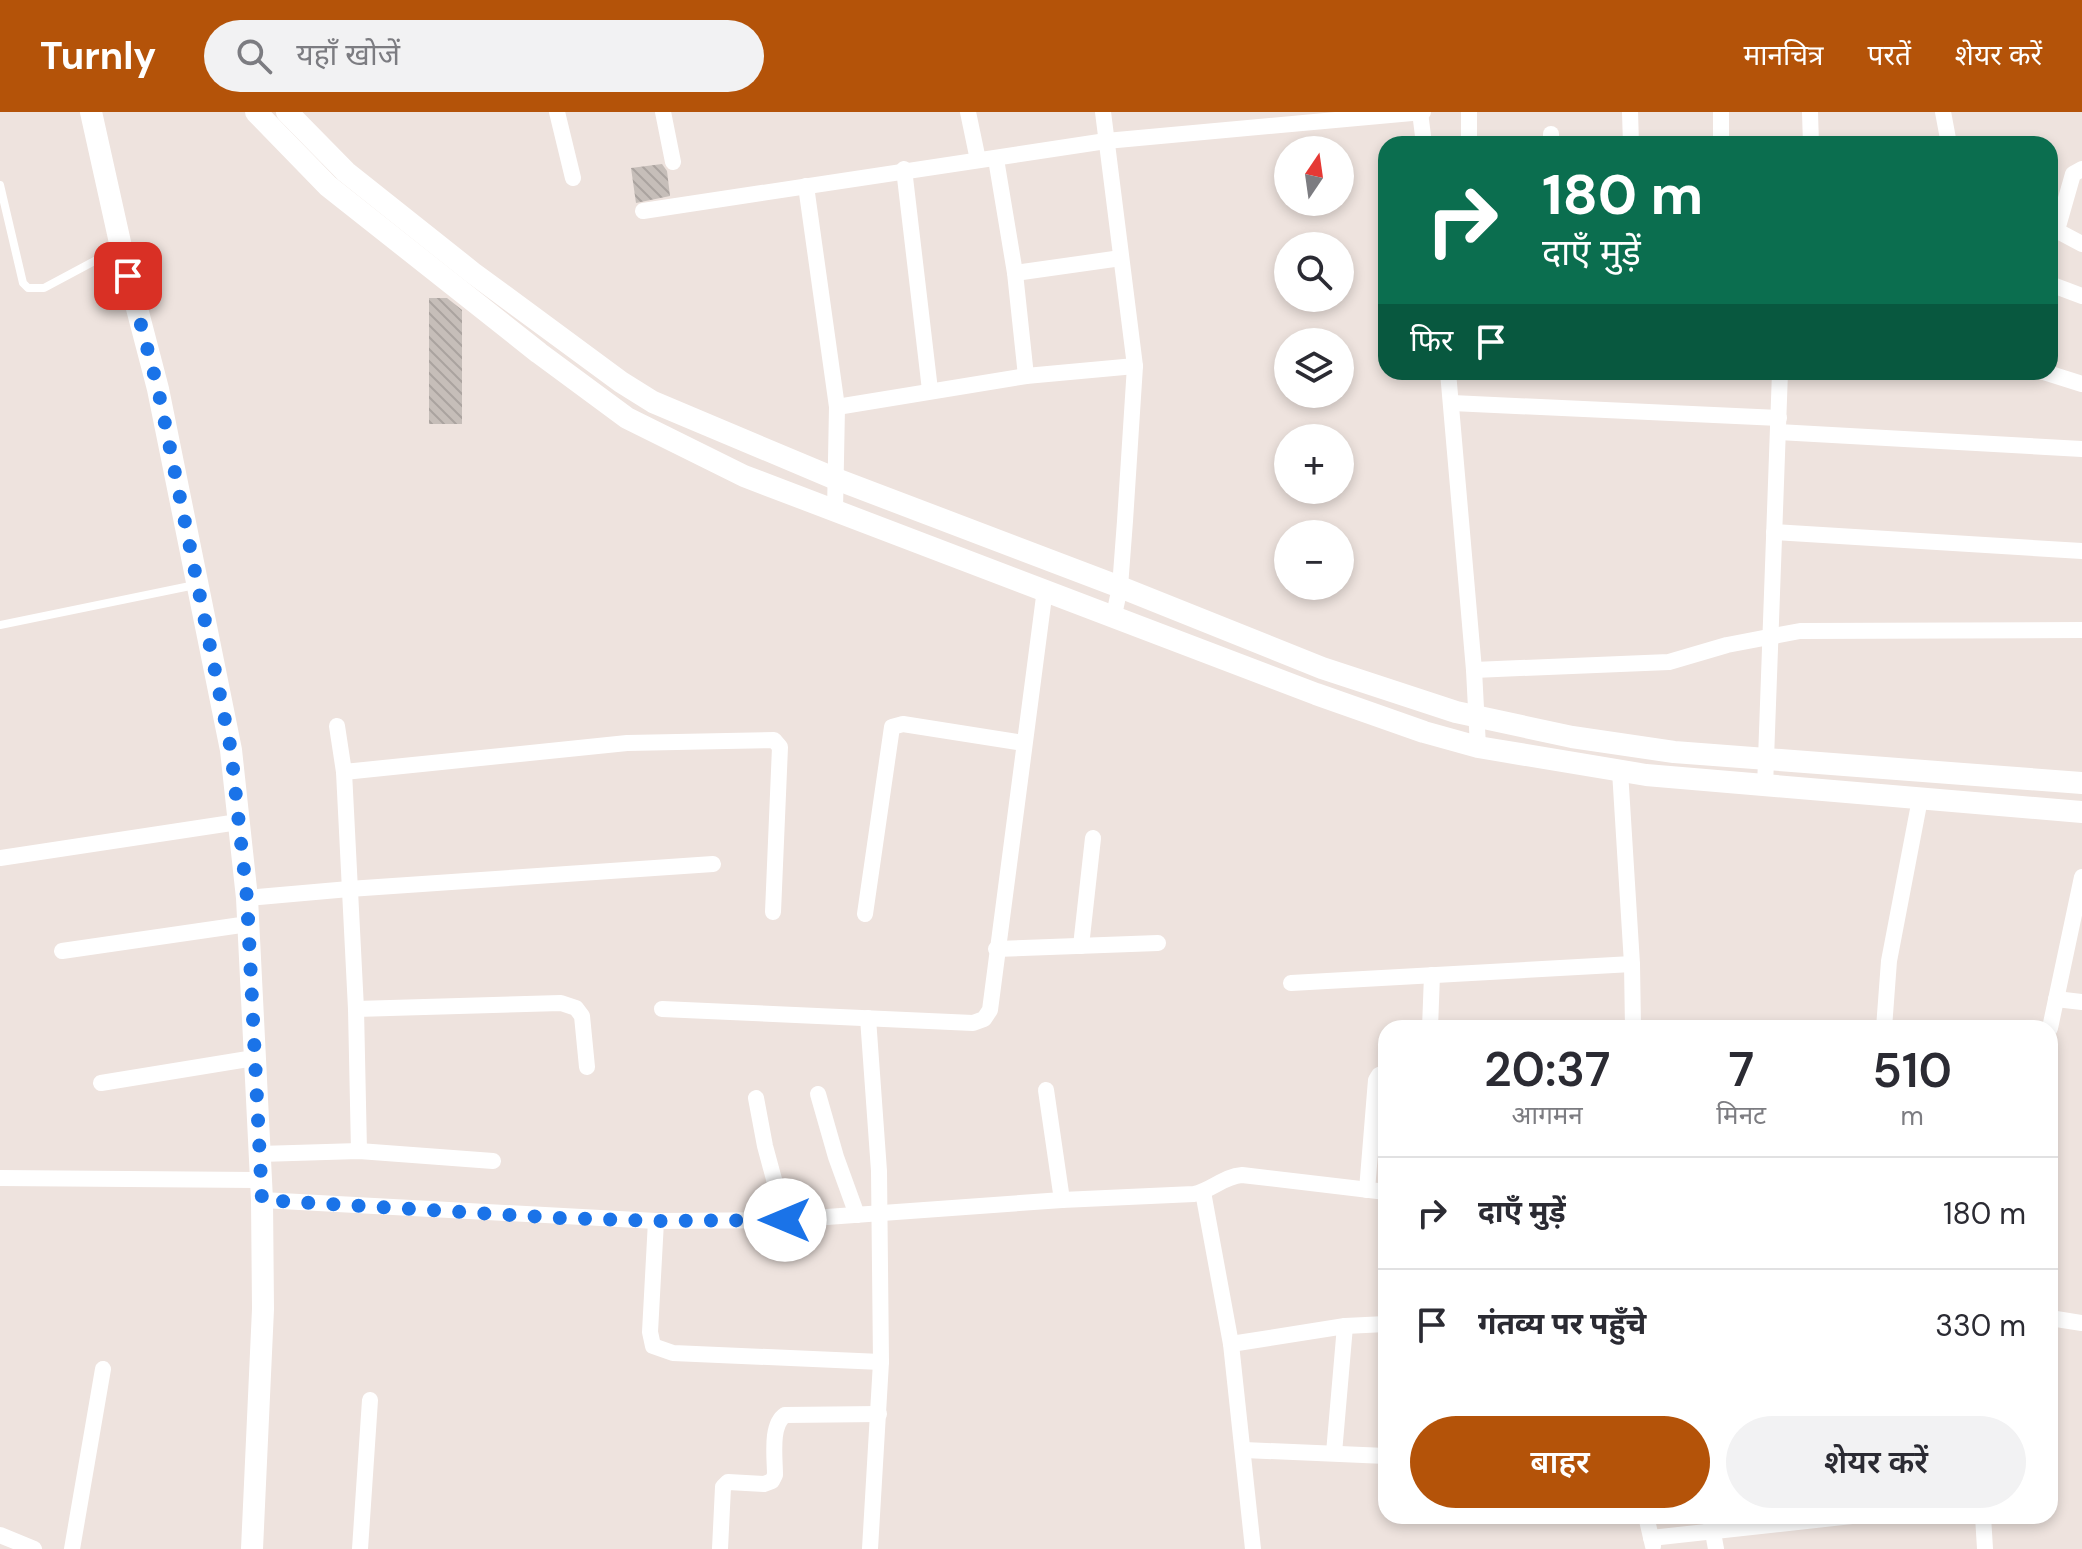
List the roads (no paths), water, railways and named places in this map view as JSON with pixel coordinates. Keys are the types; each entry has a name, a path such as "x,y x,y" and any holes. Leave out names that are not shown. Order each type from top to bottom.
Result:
{"street":[{"path":"91,112 121,247 158,389 231,750 247,898 262,1190 263,1309 252,1549"},
{"path":"256,112 328,186 539,353 627,418 744,476 835,511 1343,703 1424,732 1478,747 1620,771 1765,787 2082,812"},
{"path":"287,112 346,172 473,273 653,402 836,479 1322,668 1456,712 1572,737 1674,752 2082,783"},
{"path":"557,112 573,178"},
{"path":"663,112 673,162"},
{"path":"968,112 978,160"},
{"path":"1103,112 1135,366 1120,587 1114,615"},
{"path":"643,211 904,169 996,159 1106,141 1421,112 1423,136"},
{"path":"1469,112 1469,136"},
{"path":"1630,112 1631,136"},
{"path":"1721,112 1721,136"},
{"path":"1810,112 1811,136"},
{"path":"1943,112 1948,136"},
{"path":"996,159 1015,273 1026,376"},
{"path":"904,169 930,390"},
{"path":"2058,214 2073,174 2082,169"},
{"path":"806,186 837,407 835,511"},
{"path":"2058,231 2082,244"},
{"path":"1015,273 1121,258"},
{"path":"2058,287 2082,296"},
{"path":"837,407 1026,376 1135,366"},
{"path":"2058,376 2082,384"},
{"path":"1449,380 1478,716 1478,747"},
{"path":"1765,787 1780,380"},
{"path":"1452,403 2082,449"},
{"path":"1774,532 2082,551"},
{"path":"662,1009 980,1022 990,1010 1045,589"},
{"path":"1474,670 1669,662 1800,631 2082,630"},
{"path":"865,914 892,727 903,724 1024,743"},
{"path":"337,726 344,772 356,1009 359,1151"},
{"path":"344,772 627,743 774,740 780,747 773,912"},
{"path":"1620,771 1633,1020"},
{"path":"1885,1020 1889,961 1920,799"},
{"path":"0,858 238,822"},
{"path":"1081,946 1093,838"},
{"path":"247,898 713,864"},
{"path":"2052,1020 2082,877"},
{"path":"62,951 248,924"},
{"path":"996,949 1158,943"},
{"path":"1291,983 1632,964"},
{"path":"1430,1020 1432,975"},
{"path":"2056,999 2082,1002"},
{"path":"356,1009 570,1005 582,1016 587,1067"},
{"path":"868,1018 878,1149 881,1362 870,1549"},
{"path":"101,1083 254,1058"},
{"path":"1367,1190 1378,1077"},
{"path":"1046,1090 1062,1200"},
{"path":"818,1094 857,1215"},
{"path":"756,1098 785,1220"},
{"path":"260,1154 359,1151 493,1161"},
{"path":"0,1178 262,1190 656,1221 785,1220 1203,1192 1232,1176 1242,1175 1378,1191"},
{"path":"1203,1192 1231,1344 1253,1549"},
{"path":"656,1221 650,1332 653,1346 673,1353 881,1362"},
{"path":"2058,1319 2082,1323"},
{"path":"1231,1344 1345,1326 1378,1324"},
{"path":"1334,1453 1345,1326"},
{"path":"72,1549 103,1369"},
{"path":"360,1549 370,1400"},
{"path":"720,1549 723,1487 728,1482 764,1484 772,1481 776,1426 780,1417 879,1414"},
{"path":"1244,1450 1378,1456"},
{"path":"1648,1524 1652,1544 1708,1524"},
{"path":"1711,1524 1716,1549"},
{"path":"1983,1524 1985,1549"},
{"path":"0,1535 34,1549"}],"lane":[{"path":"0,185 23,283 28,288 44,288 121,247"},
{"path":"0,625 199,584"}]}
